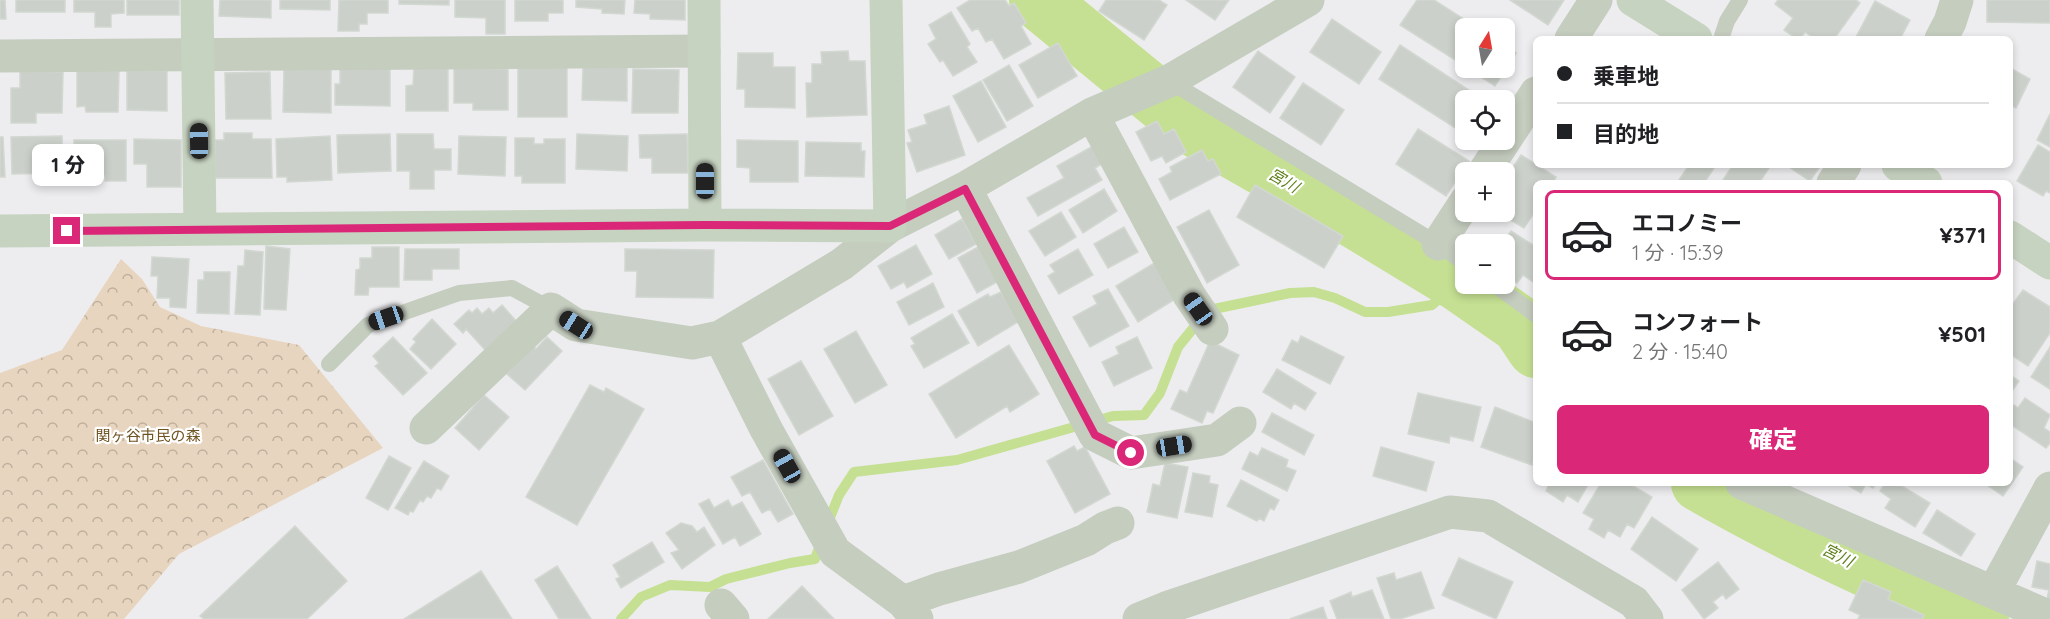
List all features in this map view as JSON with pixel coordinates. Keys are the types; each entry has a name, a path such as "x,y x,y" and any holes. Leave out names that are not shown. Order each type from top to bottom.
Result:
{"street":[{"path":"197,0 200,229"},
{"path":"704,0 705,225"},
{"path":"886,0 890,226"},
{"path":"426,428 551,309 576,325 692,343 720,337 842,264 890,226 965,189 1096,113 1165,82 1308,0"},
{"path":"1573,36 1596,0"},
{"path":"1633,0 1691,36"},
{"path":"1943,36 1957,0"},
{"path":"0,56 704,51"},
{"path":"1491,162 1533,98"},
{"path":"1096,113 1189,295 1210,326"},
{"path":"1903,168 1921,180"},
{"path":"965,189 1095,435 1131,453 1217,440 1240,423"},
{"path":"1438,244 1455,218"},
{"path":"0,231 705,225 890,226"},
{"path":"2013,239 2050,262"},
{"path":"720,337 766,429 835,552 910,611 939,589 1019,567 1086,540 1118,523"},
{"path":"1749,486 2050,617"},
{"path":"1994,591 2050,488"},
{"path":"1139,619 1450,512 1488,516 1634,602 1647,619"}],"lane":[{"path":"1722,36 1727,21 1740,0"},
{"path":"1165,82 1455,256"},
{"path":"329,364 368,325 459,293 512,288 551,309"},
{"path":"1508,294 1533,313"}],"green space":[{"name":"関ヶ谷市民の森","path":"121,259 142,279 160,307 201,326 299,345 383,448 179,554 124,619 0,619 0,373 62,350"}],"building":[{"path":"0,0 5,0 6,19 0,19"},
{"path":"16,0 65,0 65,12 16,12"},
{"path":"74,0 124,0 124,13 111,14 111,27 95,27 95,12 74,12"},
{"path":"127,0 179,0 179,15 127,15"},
{"path":"220,0 271,0 271,18 219,16"},
{"path":"280,0 330,0 330,10 280,9"},
{"path":"339,0 388,0 388,13 367,13 367,24 359,24 359,31 338,31"},
{"path":"399,0 449,0 449,5 399,4"},
{"path":"455,0 505,0 505,34 486,34 486,18 455,17"},
{"path":"515,0 563,0 563,13 548,13 548,21 515,21"},
{"path":"576,0 625,0 624,14 602,13 602,9 576,7"},
{"path":"635,0 685,0 685,20 650,19 650,14 634,13"},
{"path":"970,0 1005,0 1009,6 1014,3 1026,23 1021,26 1031,44 1004,59 992,39 986,42 978,28 972,31 957,8"},
{"path":"1106,0 1159,0 1167,5 1144,40 1099,11"},
{"path":"1186,0 1229,0 1215,20"},
{"path":"1417,0 1434,0 1462,18 1455,18 1455,60 1400,25"},
{"path":"1510,0 1564,0 1548,25"},
{"path":"1778,0 1856,0 1860,3 1836,36 1811,36 1805,32 1802,36 1793,36 1784,30 1793,18 1775,4"},
{"path":"1987,0 2050,0 2050,23 1987,22"},
{"path":"1875,1 1910,20 1902,36 1857,36"},
{"path":"951,12 970,44 967,47 977,62 953,76 943,60 940,62 928,44 936,39 929,25"},
{"path":"1332,19 1381,52 1359,84 1310,52"},
{"path":"1058,43 1077,76 1038,98 1019,65"},
{"path":"1400,45 1469,90 1455,90 1455,128 1379,79"},
{"path":"848,51 849,61 865,61 867,115 807,117 806,83 812,83 812,64 822,64 821,52"},
{"path":"1258,51 1295,77 1270,113 1233,87"},
{"path":"738,53 773,53 773,67 795,67 795,108 745,107 745,89 737,89"},
{"path":"1009,65 1033,106 1007,121 983,80"},
{"path":"583,66 627,67 627,101 582,100"},
{"path":"340,67 390,68 390,106 335,105 335,84 340,84"},
{"path":"414,67 448,67 448,111 406,111 406,86 413,85"},
{"path":"518,67 567,67 567,117 518,117"},
{"path":"284,68 331,68 331,113 283,112"},
{"path":"454,68 508,69 508,110 473,110 473,103 454,103"},
{"path":"633,69 679,70 678,113 632,113"},
{"path":"2013,70 2030,79 2016,108 2013,106"},
{"path":"20,71 63,72 62,113 36,113 36,123 11,123 11,88 20,88"},
{"path":"77,71 119,71 118,112 86,112 85,106 77,107"},
{"path":"127,71 167,71 167,111 127,110"},
{"path":"270,72 271,119 226,119 225,73"},
{"path":"1483,78 1500,78 1495,86"},
{"path":"981,81 1006,127 978,142 953,96"},
{"path":"1303,83 1344,110 1321,145 1280,118"},
{"path":"949,106 965,155 917,172 907,143 912,142 908,130 927,124 924,115"},
{"path":"2050,114 2050,147 2037,140"},
{"path":"1157,121 1164,134 1174,129 1186,152 1166,163 1162,156 1151,161 1136,132"},
{"path":"1418,129 1469,161 1455,162 1455,182 1446,196 1396,164"},
{"path":"224,133 252,133 252,139 271,139 272,178 215,178 215,140 224,140"},
{"path":"390,134 391,171 338,173 337,135"},
{"path":"397,134 433,134 434,149 451,149 451,170 434,170 434,189 410,189 410,171 397,171"},
{"path":"577,134 628,136 627,171 576,169"},
{"path":"687,134 688,173 652,173 652,158 640,158 639,135"},
{"path":"62,136 63,173 12,174 11,137"},
{"path":"330,136 332,180 287,182 287,177 277,177 276,139"},
{"path":"459,136 506,137 505,176 458,174"},
{"path":"0,137 3,137 5,177 0,177"},
{"path":"515,138 534,138 534,144 544,144 544,139 565,139 565,183 522,183 522,176 515,176"},
{"path":"134,139 181,140 181,187 147,187 147,164 134,164"},
{"path":"74,140 126,140 126,181 105,181 105,176 74,176"},
{"path":"737,140 798,141 798,182 750,182 750,168 737,167"},
{"path":"806,142 861,143 861,151 865,151 864,177 805,176"},
{"path":"2038,145 2050,152 2050,193 2046,191 2043,196 2017,181"},
{"path":"1093,146 1103,163 1095,168 1102,180 1038,216 1027,198 1064,178 1057,166"},
{"path":"1202,150 1208,161 1213,159 1221,174 1170,200 1159,179 1172,172 1170,167"},
{"path":"1521,155 1533,163 1533,168 1542,168 1556,177 1554,180 1533,180 1533,214 1524,228 1514,222 1515,164"},
{"path":"1687,168 1714,168 1706,180 1679,180"},
{"path":"1731,168 1769,168 1761,180 1723,180"},
{"path":"1790,168 1819,168 1808,180"},
{"path":"1255,185 1343,236 1324,268 1237,217"},
{"path":"1104,189 1117,211 1083,233 1069,210"},
{"path":"1209,210 1239,265 1207,283 1177,227"},
{"path":"1061,212 1076,237 1045,256 1029,231"},
{"path":"962,219 976,244 949,259 935,235"},
{"path":"1124,227 1138,252 1108,268 1094,244"},
{"path":"1511,231 1533,245 1533,282 1523,275 1517,283 1515,282 1515,234 1509,234"},
{"path":"916,245 932,274 907,288 904,282 891,289 878,266"},
{"path":"266,246 290,249 286,310 264,309"},
{"path":"372,247 399,247 399,287 369,287 368,295 355,295 356,270 360,269 360,258 372,258"},
{"path":"978,247 997,282 977,293 958,258"},
{"path":"405,249 459,249 459,269 432,269 432,280 404,280"},
{"path":"625,249 714,250 713,298 636,297 637,271 625,271"},
{"path":"1078,249 1093,275 1059,294 1048,276 1055,272 1050,265"},
{"path":"245,250 263,252 260,315 235,314 238,266 244,266"},
{"path":"152,257 189,259 186,308 170,307 170,298 157,298 158,276 151,276"},
{"path":"1156,262 1177,298 1138,322 1116,286"},
{"path":"204,272 230,272 229,314 197,313 198,280 204,280"},
{"path":"933,283 944,307 909,325 897,302"},
{"path":"1108,289 1129,326 1090,347 1073,317 1097,304 1093,296"},
{"path":"2023,290 2050,307 2050,333 2028,366 2013,356 2013,304"},
{"path":"1001,292 1018,322 978,346 958,311 988,294 990,297"},
{"path":"502,305 517,322 486,351 466,329 463,333 454,324 469,310 472,313 477,308 482,314 489,308 493,313"},
{"path":"952,314 969,343 924,368 911,346 915,344 911,338"},
{"path":"432,319 456,344 431,369 410,349 416,342 413,339"},
{"path":"856,331 887,385 855,403 824,349"},
{"path":"1301,336 1344,357 1330,384 1282,360 1292,340 1298,343"},
{"path":"393,337 427,373 403,395 375,366 379,363 373,356"},
{"path":"547,337 562,351 525,390 507,374 533,345 536,349"},
{"path":"1137,337 1152,368 1114,386 1102,362 1119,354 1116,347"},
{"path":"1210,341 1239,355 1213,413 1207,411 1202,423 1171,409 1180,390 1187,393"},
{"path":"1009,345 1039,394 1010,412 1007,406 956,438 929,394"},
{"path":"2050,347 2050,389 2031,377"},
{"path":"801,361 833,416 799,435 768,379"},
{"path":"1277,369 1316,393 1305,410 1294,403 1291,409 1263,392"},
{"path":"2013,377 2019,381 2013,390"},
{"path":"590,385 604,392 606,388 644,409 577,525 526,497"},
{"path":"1418,393 1481,407 1473,441 1450,436 1449,443 1408,434"},
{"path":"484,395 509,417 479,450 455,428"},
{"path":"2025,398 2050,415 2044,428 2050,432 2050,443 2046,448 2013,426 2013,406 2018,408"},
{"path":"1495,407 1533,422 1532,465 1481,447"},
{"path":"1272,413 1314,435 1304,455 1262,432"},
{"path":"1074,446 1077,451 1085,447 1110,494 1075,513 1047,461"},
{"path":"1381,447 1434,462 1426,491 1373,476"},
{"path":"1262,448 1288,460 1286,467 1296,471 1287,491 1242,469 1250,452 1258,456"},
{"path":"389,456 411,468 388,510 366,498"},
{"path":"763,460 793,514 778,522 770,509 762,513 750,492 742,496 731,477"},
{"path":"2013,460 2023,467 2013,482"},
{"path":"424,461 449,476 441,490 437,488 431,498 427,496 423,502 420,500 413,512 410,511 408,515 395,508"},
{"path":"1165,463 1188,467 1177,518 1147,512 1153,484 1160,486"},
{"path":"1193,473 1210,476 1209,483 1218,485 1212,517 1185,512"},
{"path":"1241,480 1279,500 1274,510 1270,508 1264,521 1259,518 1257,521 1227,506"},
{"path":"1548,486 1587,486 1578,502 1567,495 1563,502 1546,491"},
{"path":"1599,486 1633,486 1652,497 1634,528 1627,524 1620,537 1608,530 1604,538 1589,529 1594,519 1583,513"},
{"path":"1849,486 1865,486 1861,493"},
{"path":"1883,486 1902,486 1930,503 1915,527 1885,508 1891,499 1880,491"},
{"path":"1988,486 2010,486 2003,496"},
{"path":"709,499 714,508 728,500 732,507 742,502 761,534 740,546 735,537 723,544 699,504"},
{"path":"1937,510 1975,534 1961,556 1923,533"},
{"path":"1652,517 1698,549 1676,581 1631,549"},
{"path":"681,523 692,526 697,532 704,527 715,545 682,569 671,553 679,550 666,533"},
{"path":"295,526 347,581 307,619 204,619 200,616"},
{"path":"652,542 664,562 621,588 616,579 620,577 613,565"},
{"path":"1459,558 1513,582 1496,619 1442,595"},
{"path":"2037,561 2050,564 2050,600 2047,599 2049,590 2032,587"},
{"path":"1718,562 1739,589 1726,599 1723,594 1713,602 1718,608 1704,619 1682,590"},
{"path":"557,566 591,619 559,619 535,580"},
{"path":"481,571 512,619 404,619"},
{"path":"1421,572 1434,608 1400,619 1391,619 1377,578 1394,573 1396,580"},
{"path":"1863,580 1891,592 1888,599 1924,615 1922,619 1858,619 1860,615 1849,610"},
{"path":"802,586 834,619 768,619"},
{"path":"1372,590 1384,619 1337,619 1330,601 1351,592 1352,597"},
{"path":"1323,607 1327,619 1290,619"}],"waterway":[{"name":"宮川","path":"1038,0 1190,125 1356,220 1458,282 1520,325 1533,344"},
{"path":"827,525 839,495 854,472 957,460 1113,416 1144,415 1160,393 1178,347 1199,321 1214,309 1290,293 1314,292 1335,298 1365,312 1388,312 1432,305 1455,285"},
{"name":"宮川","path":"1705,486 1803,538 1980,619"},
{"path":"621,619 641,597 670,585 710,587 726,579 815,559 822,540"}],"route":[{"path":"67,231 705,225 890,226 965,189 1095,435 1131,453"}]}
